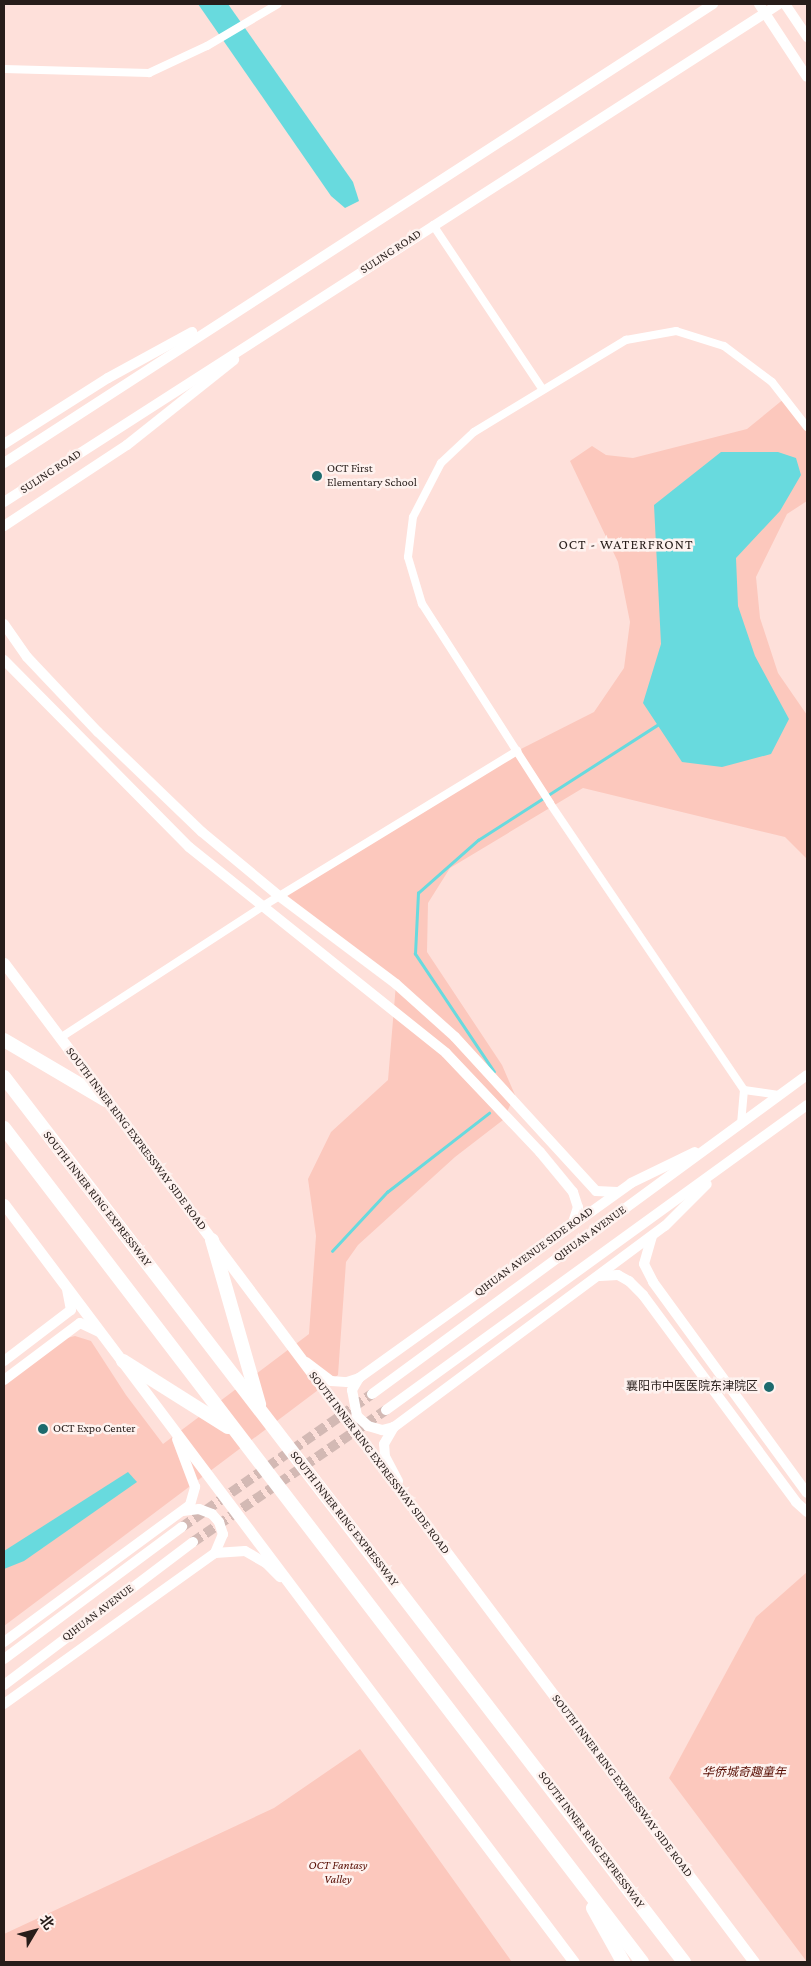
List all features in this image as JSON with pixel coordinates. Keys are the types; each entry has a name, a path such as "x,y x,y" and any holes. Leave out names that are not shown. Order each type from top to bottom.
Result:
{"highway":[{"path":"4,1040 106,1100"},
{"name":"SOUTH INNER RING EXPRESSWAY","path":"4,1077 684,1962"},
{"path":"4,1128 236,1433 569,1864 642,1962"},
{"path":"212,1240 261,1412"},
{"path":"123,1361 236,1433"},
{"path":"569,1864 623,1962"}],"main road":[{"name":"SOUTH INNER RING EXPRESSWAY SIDE ROAD","path":"4,963 754,1962"},
{"path":"4,1204 574,1962"}],"street":[{"path":"4,70 149,73 207,46 278,4"},
{"path":"4,463 712,4"},
{"name":"SULING ROAD","path":"4,502 433,225 762,8 779,4"},
{"path":"785,4 807,37"},
{"path":"762,8 807,77"},
{"path":"433,225 543,390"},
{"path":"4,444 108,378 259,296"},
{"path":"4,526 127,445 280,324"},
{"path":"741,1124 744,1090 550,803 422,604 408,557 413,517 441,463 474,432 626,340 676,331 724,346 772,382 807,427"},
{"path":"4,624 27,657 98,732 202,832 279,896 396,984 455,1037 596,1191 618,1192"},
{"path":"4,660 189,847 446,1053 540,1152 573,1192 578,1207 572,1225"},
{"path":"60,1038 263,906 517,751"},
{"name":"QIHUAN AVENUE","path":"372,1394 807,1075"},
{"path":"744,1090 779,1095"},
{"name":"QIHUAN AVENUE","path":"386,1410 807,1105"},
{"name":"QIHUAN AVENUE SIDE ROAD","path":"298,1356 331,1381 347,1382 358,1378 618,1192 718,1140"},
{"path":"358,1378 352,1390 357,1416 368,1426 382,1430 394,1427 652,1236 729,1162"},
{"path":"652,1236 644,1264 653,1282 807,1493"},
{"path":"600,1276 618,1275 629,1281 643,1295 796,1502 807,1512"},
{"path":"4,1361 70,1310 72,1305 66,1286"},
{"path":"4,1380 80,1324 102,1334"},
{"path":"4,1642 190,1506 194,1487 172,1426"},
{"path":"394,1427 384,1444 385,1457 410,1504"},
{"path":"4,1704 215,1553 223,1534 219,1522 212,1514 199,1509 182,1511"},
{"name":"QIHUAN AVENUE","path":"4,1659 182,1526"},
{"name":"QIHUAN AVENUE","path":"4,1685 193,1542"},
{"path":"215,1553 245,1552 266,1563 304,1603"}],"green space":[{"path":"785,398 807,427 807,501 787,514 756,577 760,618 778,673 807,715 807,859 785,837 583,788 450,868 428,903 427,952 502,1065 515,1095 503,1120 455,1157 358,1245 346,1262 338,1375 4,1626 4,1385 67,1338 75,1336 91,1341 126,1395 163,1444 309,1334 316,1236 308,1179 331,1132 388,1080 396,984 279,896 517,751 594,712 624,668 630,622 618,562 570,461 592,446 606,455 633,458 747,429"},
{"name":"华侨城奇趣童年","path":"807,1572 807,1962 669,1778 756,1617"},
{"name":"OCT Fantasy Valley","path":"360,1749 512,1962 4,1962 4,1934 274,1808"}],"water":[{"path":"198,4 228,4 353,182 359,201 345,208 331,196"},
{"path":"721,452 778,452 796,458 801,475 780,511 736,558 738,606 755,656 789,719 771,754 722,767 682,762 643,703 661,644 654,505"},
{"path":"128,1472 137,1482 24,1561 4,1569 4,1551"}],"waterway":[{"path":"494,1072 415,954 418,893 478,840 657,725"},
{"path":"332,1251 387,1192 489,1113"}],"tunnel":[{"path":"182,1527 372,1394"},
{"path":"193,1542 386,1410"}],"place":[{"name":"OCT First Elementary School","path":"317,476"},
{"name":"襄阳市中医医院东津院区","path":"769,1387"},
{"name":"OCT Expo Center","path":"43,1429"}],"district":[{"name":"OCT - WATERFRONT","path":"626,544"}]}
